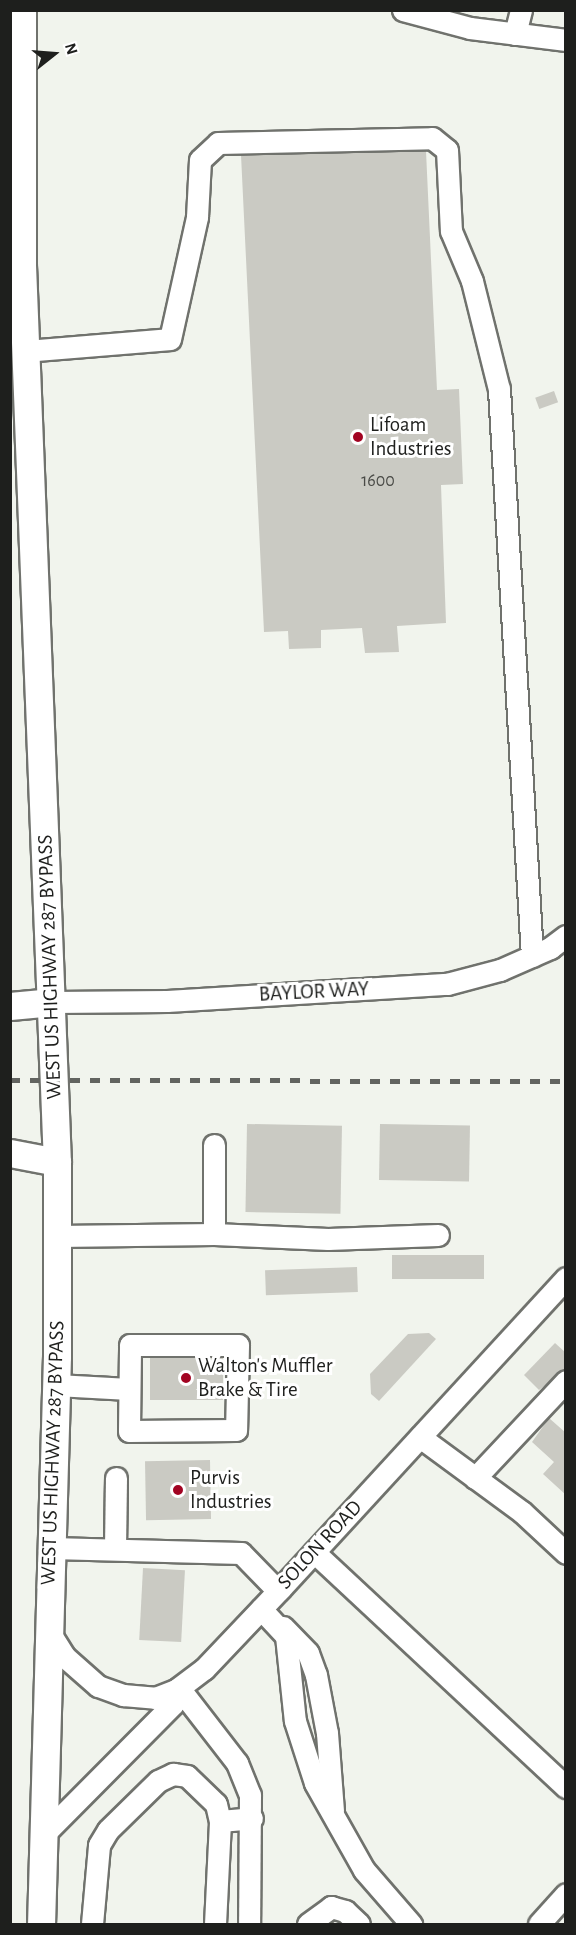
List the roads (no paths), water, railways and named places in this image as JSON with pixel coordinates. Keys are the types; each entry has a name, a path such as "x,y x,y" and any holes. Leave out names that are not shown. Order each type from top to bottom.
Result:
{"main road":[{"name":"WEST US HIGHWAY 287 BYPASS","path":"22,10 25,351 53,1002 57,1162 56,1385 41,1924"},
{"path":"10,1006 53,1002"},
{"path":"10,1154 57,1162"}],"street":[{"path":"403,10 443,16 515,34 566,40"},
{"path":"515,34 521,10"},
{"path":"25,351 170,339 197,217 200,160 218,143 432,138 447,150 451,231 472,281 500,389 532,956"},
{"name":"BAYLOR WAY","path":"53,1002 167,1001 447,984 532,956 566,936"},
{"path":"214,1144 214,1234"},
{"path":"57,1236 214,1234 328,1239 438,1235"},
{"name":"SOLON ROAD","path":"48,1630 64,1658 98,1686 123,1695 155,1698 179,1688 278,1591 566,1278"},
{"path":"130,1345 237,1345 236,1430 129,1431 129,1389 130,1345"},
{"path":"475,1478 566,1382"},
{"path":"56,1385 129,1389"},
{"path":"420,1437 522,1512 566,1553"},
{"path":"115,1549 116,1478"},
{"path":"51,1548 241,1554 278,1591"},
{"path":"314,1552 566,1787"},
{"path":"261,1609 308,1653 316,1675 327,1733 334,1820"},
{"path":"278,1623 288,1644 290,1687 301,1745 334,1820 364,1870 411,1924"},
{"path":"179,1688 237,1763 250,1795 252,1818 249,1924"},
{"path":"44,1834 173,1704 179,1688"},
{"path":"93,1924 99,1845 108,1830 158,1781 173,1774 187,1776 216,1804 220,1821 215,1924"},
{"path":"220,1821 252,1818"},
{"path":"539,1924 566,1894"},
{"path":"308,1924 331,1907 345,1911 359,1924"}],"railway":[{"path":"10,1080 566,1081"}],"place":[{"name":"Lifoam Industries","path":"358,437"},
{"name":"Walton's Muffler Brake & Tire","path":"186,1378"},
{"name":"Purvis Industries","path":"178,1490"}]}
